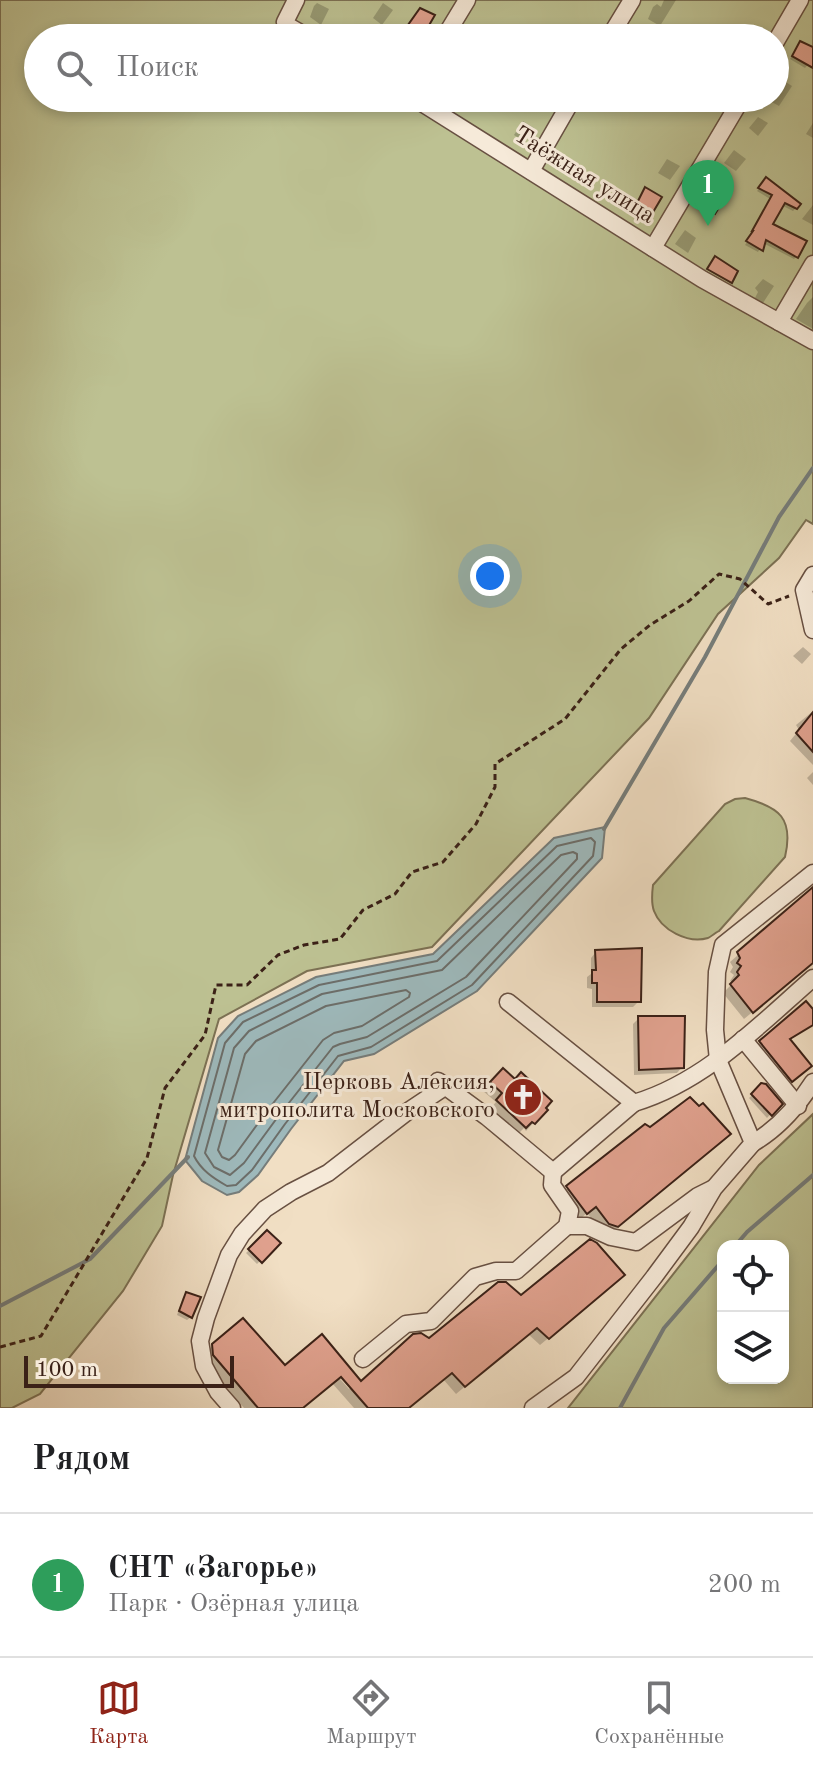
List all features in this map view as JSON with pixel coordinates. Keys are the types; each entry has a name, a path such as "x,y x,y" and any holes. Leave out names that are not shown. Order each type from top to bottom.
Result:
{"street":[{"path":"287,24 285,22 296,0"},
{"path":"452,24 467,0"},
{"path":"617,24 632,0"},
{"path":"786,24 800,0"},
{"name":"Таёжная улица","path":"436,112 702,279 813,341"},
{"path":"531,171 565,112"},
{"path":"653,248 734,112"},
{"path":"779,322 813,264"},
{"path":"813,575 804,590 813,630"},
{"path":"753,1143 718,1060 715,1030 717,972 723,945 813,873"},
{"path":"363,1359 406,1324 431,1321 475,1277 496,1271 516,1271 567,1226 570,1211 552,1185 553,1172 634,1103 655,1097 718,1060 813,978"},
{"path":"508,1002 634,1103"},
{"path":"743,1039 798,1106"},
{"path":"533,1408 568,1383 586,1365 691,1227 714,1188 753,1143 770,1133 798,1106 813,1082"},
{"path":"232,1408 218,1392 204,1366 200,1341 229,1255 242,1234 265,1209 328,1173 440,1090 441,1083 553,1172"},
{"path":"567,1226 587,1226 611,1237 636,1242 698,1196 714,1188"}],"path":[{"path":"0,1347 41,1336 56,1311 147,1158 165,1088 205,1035 216,985 247,985 278,955 304,945 340,939 363,910 395,894 412,872 443,862 476,824 495,787 495,764 565,719 621,649 650,625 689,601 719,574 740,579 768,604 804,590"}],"green space":[{"path":"0,0 813,0 813,524 806,520 779,558 718,614 649,718 432,947 307,971 219,1019 173,1175 162,1226 123,1291 40,1394 12,1408 0,1408"},
{"path":"745,798 775,810 781,816 787,833 785,857 719,931 709,938 700,939 676,934 663,924 654,911 653,885 725,804"},
{"path":"813,1114 813,1408 568,1408 759,1165"}],"water":[{"path":"605,827 602,858 477,991 374,1054 344,1061 258,1175 239,1192 227,1195 202,1181 185,1160 218,1038 238,1016 316,977 433,954 554,838"}],"building":[{"path":"420,8 435,15 430,24 409,24"},
{"path":"800,41 813,47 813,68 792,56"},
{"path":"766,177 801,204 797,209 785,203 773,224 807,241 798,258 766,240 763,251 746,241 772,195 758,188"},
{"path":"707,184 726,196 715,214 697,204"},
{"path":"645,187 662,197 652,214 636,205"},
{"path":"715,256 738,271 732,283 707,269"},
{"path":"813,712 813,752 796,733"},
{"path":"813,887 813,963 753,1013 730,984 739,975 737,972 741,966 737,963 740,958 737,952"},
{"path":"642,948 641,1002 597,1002 597,983 592,983 592,970 596,970 595,950"},
{"path":"806,1001 813,1009 813,1025 790,1039 812,1066 792,1082 759,1041"},
{"path":"638,1016 685,1016 684,1068 639,1070"},
{"name":"Церковь Алексия, митрополита Московского","path":"503,1068 515,1079 521,1072 552,1101 535,1124 532,1122 526,1128 496,1100 502,1093 490,1082"},
{"path":"761,1083 766,1084 783,1104 772,1116 751,1094"},
{"path":"690,1097 699,1106 703,1103 731,1134 618,1227 609,1224 596,1207 587,1214 566,1186 645,1124 650,1127"},
{"path":"267,1230 281,1243 262,1263 248,1249"},
{"path":"590,1239 625,1275 549,1339 537,1328 465,1387 452,1373 409,1408 368,1408 341,1377 303,1408 258,1408 213,1355 212,1344 243,1318 285,1365 322,1334 361,1381 413,1334 421,1333 429,1338 498,1282 506,1282 521,1295"},
{"path":"186,1292 201,1297 192,1318 179,1311"}],"waterway":[{"path":"604,829 705,657 779,517 813,468"},
{"path":"0,1306 90,1259 188,1157"},
{"path":"740,1240 813,1175"},
{"path":"620,1408 664,1328 717,1267"}],"place":[{"name":"СНТ «Загорье»","path":"708,226"},
{"name":"Церковь Алексия, митрополита Московского","path":"523,1097"}]}
